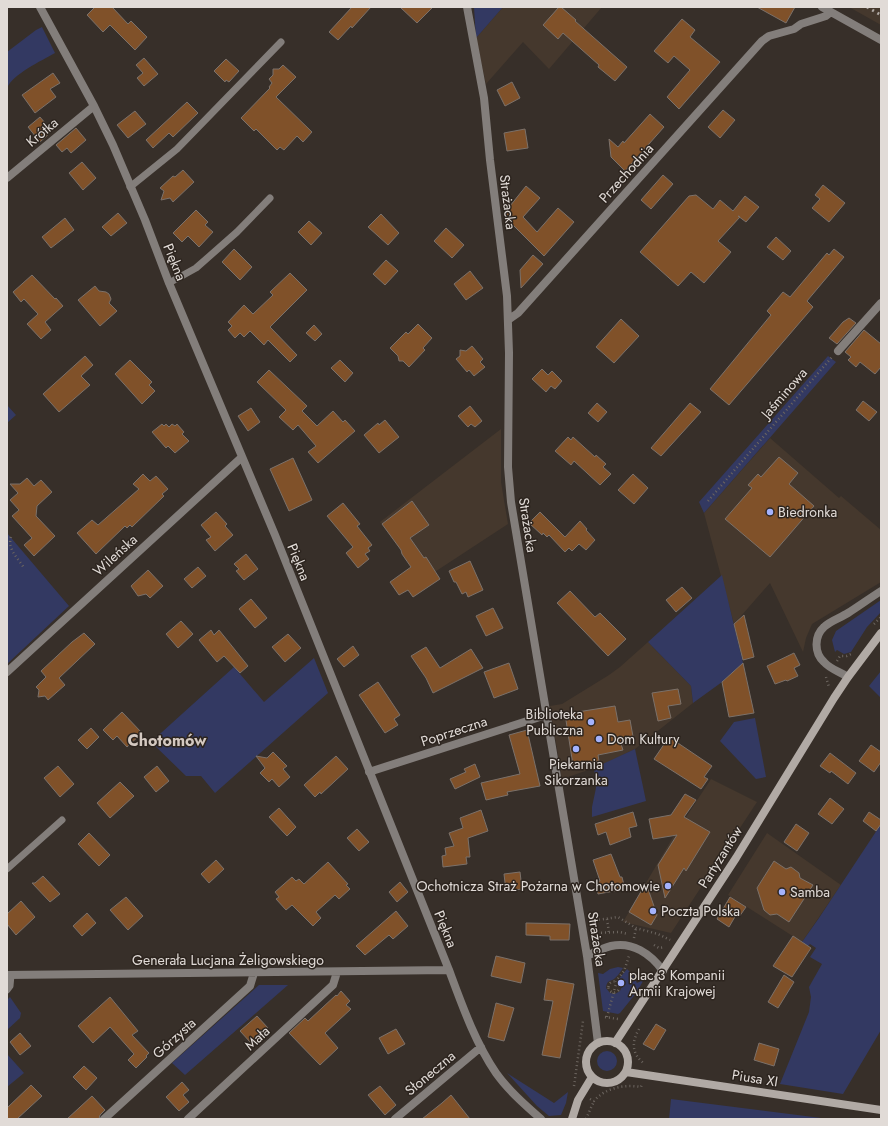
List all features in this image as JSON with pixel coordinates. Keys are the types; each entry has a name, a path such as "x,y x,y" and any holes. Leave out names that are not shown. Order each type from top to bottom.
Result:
{"street":[{"name":"Piękna","path":"40,7 94,106 130,187 278,542 449,970 464,1012 481,1047 497,1074 525,1105 541,1119"},
{"name":"Strażacka","path":"467,7 484,98 505,281 508,320 509,484 512,510 587,956 598,1043"},
{"path":"822,7 881,40"},
{"name":"Przechodnia","path":"508,320 518,313 762,41 769,36 794,29 801,24 826,16 831,12"},
{"name":"Krótka","path":"7,178 94,106"},
{"path":"838,351 881,303"},
{"name":"Wileńska","path":"7,672 242,457"},
{"path":"848,677 832,668 820,657 816,643 819,633 826,624 849,612 881,591"},
{"name":"Partyzantów","path":"615,1043 732,864 848,677 881,633"},
{"name":"Poprzeczna","path":"369,772 546,715"},
{"path":"587,956 611,946 624,945 638,949 649,955 663,970"},
{"name":"Generała Lucjana Żeligowskiego","path":"9,975 449,970"},
{"name":"Mała","path":"188,1119 333,985 337,972"},
{"name":"Górzysta","path":"104,1119 250,986 254,973"},
{"path":"598,1043 615,1043 623,1049 628,1057 626,1072 622,1078 612,1083 600,1082 592,1077 586,1065 590,1050 598,1043"},
{"name":"Słoneczna","path":"395,1119 481,1047"},
{"name":"Piusa XI","path":"626,1072 881,1110"},
{"path":"572,1119 578,1100 592,1077"}],"lane":[{"path":"130,187 177,149 281,42"},
{"path":"169,283 196,268 237,232 270,198"},
{"path":"7,869 62,820"},
{"path":"7,990 10,986 9,975"}],"path":[{"name":"Jaśminowa","path":"708,500 838,351"},
{"path":"11,537 9,543 11,549 24,568"},
{"path":"588,921 618,917 636,928 658,934 670,940"},
{"path":"607,919 609,933"},
{"path":"618,1019 605,1017 618,976 625,969 636,928"},
{"path":"614,992 610,989 609,985 612,982 616,982"},
{"path":"614,992 618,991 620,988 616,982"},
{"path":"583,1024 573,1087 594,1101"},
{"path":"642,1024 637,1031 633,1047 637,1057 649,1066"},
{"path":"586,1119 594,1101 599,1095 622,1086 641,1087"}],"shaded area":[{"path":"474,7 503,7 476,38"},
{"path":"503,7 602,7 549,69 523,42 486,84 476,38"},
{"path":"849,7 881,7 881,25"},
{"path":"42,27 55,53 21,73 10,83 7,88 7,52"},
{"path":"828,356 836,362 704,513 699,502"},
{"path":"7,405 16,415 7,423"},
{"path":"501,429 501,482 508,524 424,579 409,559 406,561 401,550 380,522"},
{"path":"770,438 839,498 841,496 881,530 881,582 812,624 806,638 803,652 770,583 734,624 704,513"},
{"path":"7,533 69,606 7,664"},
{"path":"722,575 743,663 722,682 693,703 691,686 648,642"},
{"path":"881,600 881,612 867,627 851,652 844,654 837,650 835,652 832,640 836,631"},
{"path":"648,642 691,686 693,703 635,749 600,766 562,779 550,706 562,704 609,675"},
{"path":"314,658 328,693 215,793 201,776 186,776 151,742 234,667 264,702"},
{"path":"881,671 881,698 869,686"},
{"path":"755,718 766,777 756,779 720,741 734,722"},
{"path":"635,749 646,801 592,817 592,807 596,788 594,768"},
{"path":"711,779 757,802 671,933 623,922 673,837"},
{"path":"881,824 881,1030 843,1094 780,1084 809,1012 811,997 809,987 822,964 810,957 816,948 810,944 808,946 802,942"},
{"path":"767,833 841,885 802,942 728,895"},
{"path":"618,967 623,968 615,978 607,984 606,988 610,993 615,994 620,991 622,986 618,980 627,969 633,975 637,983 643,981 637,992 618,1014 603,1011 598,973 603,974 610,969"},
{"path":"259,985 288,985 185,1075 172,1063"},
{"path":"10,997 21,1013 20,1018 7,1030 7,1000"},
{"path":"607,1051 614,1054 617,1061 614,1068 607,1071 600,1068 597,1061 600,1054"},
{"path":"7,1054 24,1073 7,1087"},
{"path":"507,1073 554,1103 568,1092 566,1103 561,1115 549,1116 537,1106"},
{"path":"671,1099 829,1119 669,1119"}],"building":[{"path":"95,7 112,7 128,24 131,21 147,37 135,50 110,25 103,32 87,15"},
{"path":"352,7 371,7 352,28 351,26 338,40 329,32"},
{"path":"400,7 433,7 417,23"},
{"path":"559,7 561,7 576,20 575,21 627,67 615,81 598,67 599,65 563,33 558,39 543,25"},
{"path":"757,7 795,7 786,23"},
{"path":"682,19 695,30 690,37 720,62 679,109 667,97 690,70 674,56 668,63 654,51"},
{"path":"144,58 158,74 144,86 137,78 143,73 136,65"},
{"path":"226,59 239,71 229,82 226,80 225,82 214,71"},
{"path":"283,65 296,77 276,97 312,132 303,142 297,136 284,150 280,147 277,150 256,129 254,131 241,118 270,88 269,87 272,83 269,79 273,75 273,69 279,69"},
{"path":"53,73 60,83 50,89 56,97 35,113 22,95"},
{"path":"512,82 520,98 505,106 497,90"},
{"path":"187,102 198,113 173,137 169,133 153,148 146,140"},
{"path":"723,110 735,120 720,138 708,127"},
{"path":"135,111 146,124 128,138 117,125"},
{"path":"650,114 664,127 625,171 611,157 609,139 618,147 623,141 624,143"},
{"path":"40,117 52,131 40,142 28,127"},
{"path":"76,128 86,140 71,153 67,148 62,152 56,145"},
{"path":"525,129 528,148 507,151 504,133"},
{"path":"82,162 96,178 83,190 69,173"},
{"path":"183,170 194,182 173,202 170,198 161,200 164,191 160,188 173,176 175,177"},
{"path":"663,175 673,184 651,209 641,200"},
{"path":"823,185 845,203 829,222 812,208 820,199 815,195"},
{"path":"526,186 540,198 523,217 537,232 558,208 574,222 544,256 507,218 506,211"},
{"path":"696,195 713,209 720,200 733,211 745,196 759,207 746,222 740,217 718,241 731,252 704,283 691,272 678,286 640,252 689,196"},
{"path":"196,210 208,222 205,225 213,232 199,247 188,236 182,242 173,233"},
{"path":"118,213 127,223 111,236 102,227"},
{"path":"381,214 399,233 388,245 368,227"},
{"path":"65,218 74,230 51,248 42,237"},
{"path":"309,221 322,233 311,245 298,232"},
{"path":"446,228 464,245 452,258 434,241"},
{"path":"776,237 791,251 783,260 767,247"},
{"path":"234,249 252,267 240,280 222,262"},
{"path":"834,249 844,257 807,301 813,307 729,405 710,389 771,315 767,311 783,292 790,297 827,253 829,255"},
{"path":"533,255 543,264 521,288 520,270"},
{"path":"386,260 398,271 385,285 373,274"},
{"path":"470,271 483,288 466,300 454,284"},
{"path":"290,273 307,290 270,327 297,355 290,362 268,340 264,345 250,331 244,337 240,333 235,338 228,330 232,326 228,322 244,305 253,314 273,295 270,292"},
{"path":"32,275 63,306 45,322 51,330 41,339 27,324 38,314 24,299 21,302 13,292"},
{"path":"95,286 99,291 109,294 111,299 109,303 117,311 100,326 78,300"},
{"path":"849,318 856,323 837,344 829,338 843,322"},
{"path":"621,319 639,336 614,363 596,347"},
{"path":"418,324 432,338 423,348 425,350 409,367 403,361 399,361 398,356 390,348 406,332 408,334"},
{"path":"314,325 322,334 315,341 306,333"},
{"path":"864,330 881,344 881,367 875,374 860,362 856,367 848,360 851,357 845,352"},
{"path":"472,346 483,359 480,362 485,367 474,376 469,370 467,372 456,359 460,356 460,350 466,351"},
{"path":"85,356 93,365 81,376 90,385 59,412 43,394"},
{"path":"130,360 152,382 149,385 155,391 142,404 115,374"},
{"path":"340,360 353,373 345,382 331,368"},
{"path":"542,369 548,375 552,371 562,381 555,389 551,386 546,392 532,379"},
{"path":"269,370 307,406 302,411 317,426 333,411 343,422 345,420 355,431 318,463 308,452 316,446 298,425 293,430 279,417 286,410 257,382"},
{"path":"863,401 877,412 869,421 856,410"},
{"path":"597,403 607,412 598,422 588,413"},
{"path":"690,403 701,412 661,456 651,448"},
{"path":"470,406 482,421 475,427 471,424 468,427 458,416"},
{"path":"251,408 260,422 248,431 238,416"},
{"path":"385,420 399,437 379,453 364,435 378,423 379,425"},
{"path":"162,424 164,426 166,424 169,427 172,424 175,426 177,424 184,432 182,434 189,441 175,453 168,446 166,448 152,432"},
{"path":"568,437 571,440 573,437 595,457 596,455 606,464 603,467 611,474 600,485 574,461 571,465 555,451"},
{"name":"Biedronka","path":"779,457 798,473 789,484 814,506 770,557 725,519 752,488 748,485 758,474 761,477"},
{"path":"293,458 312,500 289,511 270,469"},
{"path":"143,474 150,481 156,476 168,489 162,494 164,496 132,527 130,525 127,528 125,526 96,554 77,533 92,520 98,525 139,489 133,484"},
{"path":"633,474 648,488 634,504 618,490"},
{"path":"27,478 34,486 41,480 52,492 37,506 36,516 55,536 34,556 24,545 32,538 12,516 19,510 10,500 18,493 10,484 20,484"},
{"path":"412,501 429,525 410,538 424,558 426,557 440,579 413,597 408,590 399,595 390,582 411,567 401,550 382,524"},
{"path":"343,503 360,524 357,526 372,545 368,548 370,551 365,554 369,559 358,568 346,553 353,547 327,516"},
{"path":"216,512 227,524 225,526 233,535 215,551 206,540 211,537 201,525"},
{"path":"540,512 565,537 580,521 595,540 586,550 579,544 572,551 569,548 565,552 549,535 547,537 543,533 542,535 529,523"},
{"path":"246,554 258,569 244,580 236,571 239,569 234,564"},
{"path":"470,561 483,590 468,597 466,592 462,594 449,571"},
{"path":"198,567 206,576 192,588 184,579"},
{"path":"148,570 163,586 150,598 146,594 138,596 131,586"},
{"path":"682,587 692,598 676,612 666,600"},
{"path":"570,591 595,617 600,613 626,639 608,656 557,603"},
{"path":"251,599 267,618 255,628 239,609"},
{"path":"493,608 503,628 486,636 476,616"},
{"path":"744,615 754,657 743,660 734,624"},
{"path":"181,621 193,634 178,648 166,634"},
{"path":"211,630 214,635 219,630 248,666 240,673 224,656 217,662 199,640"},
{"path":"84,633 95,644 59,678 65,685 48,700 45,696 38,697 39,690 36,687 46,677 41,671 72,642"},
{"path":"288,634 301,648 285,662 272,647"},
{"path":"353,646 359,655 344,667 337,659"},
{"path":"426,647 440,668 471,649 483,668 433,693 426,678 411,656"},
{"path":"794,653 800,665 794,668 798,676 775,684 767,666"},
{"path":"509,663 518,689 494,698 484,672"},
{"path":"743,663 754,713 729,717 722,682"},
{"path":"378,682 400,715 394,719 398,725 385,733 359,695"},
{"path":"678,689 681,704 668,706 671,718 658,721 652,693"},
{"path":"615,706 618,722 630,720 634,742 621,744 623,750 598,755 599,761 573,765 565,714"},
{"path":"122,712 142,733 127,747 117,736 113,740 103,730"},
{"path":"91,728 99,737 87,749 78,740"},
{"path":"527,730 540,786 507,792 508,795 486,800 481,783 520,774 509,735"},
{"path":"669,737 712,766 704,777 708,779 701,789 654,759"},
{"path":"871,745 881,752 881,762 874,772 859,761"},
{"path":"273,752 287,766 283,769 290,777 279,787 272,779 269,782 260,773 265,768 256,756 267,758"},
{"path":"830,753 856,773 848,784 831,771 830,773 820,766"},
{"path":"336,756 348,769 321,794 320,792 315,797 304,785"},
{"path":"475,764 480,777 455,789 450,779 466,772 464,769"},
{"path":"58,766 74,784 60,797 44,778"},
{"path":"157,766 169,781 156,792 144,777"},
{"path":"120,782 134,796 110,818 97,803"},
{"path":"685,794 696,800 684,817 710,832 686,871 684,868 665,898 658,865 677,835 653,839 649,819 671,815"},
{"path":"830,798 844,809 832,824 818,814"},
{"path":"279,808 296,827 287,836 269,817"},
{"path":"481,810 488,831 468,838 470,857 466,857 467,864 443,867 442,856 446,855 445,848 454,846 449,833 463,828 460,818"},
{"path":"633,812 637,826 629,828 631,837 610,845 606,832 598,835 595,824"},
{"path":"869,812 881,820 881,824 876,831 863,821"},
{"path":"796,824 809,833 797,851 784,842"},
{"path":"357,829 369,842 359,851 347,838"},
{"path":"89,833 110,855 99,866 78,844"},
{"path":"611,854 620,877 622,877 625,889 598,894 595,882 600,881 593,860"},
{"path":"216,860 224,869 209,883 201,874"},
{"name":"Samba","path":"774,861 786,869 791,867 799,873 800,878 813,885 789,922 777,914 770,915 764,910 757,888"},
{"path":"328,862 348,884 346,885 350,889 339,899 335,895 316,912 321,918 313,926 292,905 286,910 276,899 279,897 275,892 292,877 296,881 299,879 304,884"},
{"path":"520,872 522,889 506,891 504,874"},
{"path":"43,876 60,894 50,902 32,883 35,883"},
{"path":"400,882 408,892 397,902 389,892"},
{"path":"646,883 657,915 651,925 629,912"},
{"path":"126,897 143,916 128,930 110,910"},
{"path":"730,897 746,907 739,917 736,915 729,927 717,919"},
{"path":"21,901 35,917 16,935 7,924 7,914"},
{"path":"396,911 408,926 393,939 389,935 365,955 356,946"},
{"path":"87,913 96,923 82,936 73,926"},
{"path":"526,923 570,924 569,940 550,940 550,936 526,935"},
{"path":"793,936 811,948 792,977 773,966"},
{"path":"496,956 525,963 521,983 491,976"},
{"path":"784,975 794,982 778,1008 768,1002"},
{"path":"547,979 574,984 560,1058 542,1055 553,1001 544,1000"},
{"path":"341,991 350,1001 346,1005 351,1009 325,1033 338,1048 320,1065 289,1033 305,1018 308,1021"},
{"path":"110,997 138,1031 132,1035 149,1053 136,1068 128,1060 134,1054 110,1027 93,1043 78,1026"},
{"path":"496,1003 514,1008 504,1041 488,1037"},
{"path":"257,1016 268,1028 251,1043 240,1031"},
{"path":"656,1024 666,1030 654,1050 643,1044"},
{"path":"396,1029 405,1044 388,1054 379,1038"},
{"path":"20,1033 31,1046 20,1055 10,1042"},
{"path":"759,1043 779,1049 774,1066 754,1060"},
{"path":"84,1066 97,1078 86,1090 73,1077"},
{"path":"182,1082 189,1090 183,1095 189,1102 179,1111 166,1097"},
{"path":"31,1085 42,1096 17,1119 7,1119 7,1108"},
{"path":"380,1086 396,1105 385,1115 368,1095"},
{"path":"451,1095 470,1119 422,1119 442,1103"},
{"path":"92,1096 105,1110 100,1115 99,1119 67,1119"}],"railway":[{"path":"867,7 881,15"}],"place":[{"name":"Biedronka","path":"770,512"},
{"name":"Biblioteka Publiczna","path":"591,722"},
{"name":"Dom Kultury","path":"599,739"},
{"name":"Piekarnia Sikorzanka","path":"576,749"},
{"name":"Ochotnicza Straż Pożarna w Chotomowie","path":"668,886"},
{"name":"Samba","path":"782,892"},
{"name":"Poczta Polska","path":"653,911"},
{"name":"plac 3 Kompanii Armii Krajowej","path":"621,983"}],"district":[{"name":"Chotomów","path":"167,740"}]}
